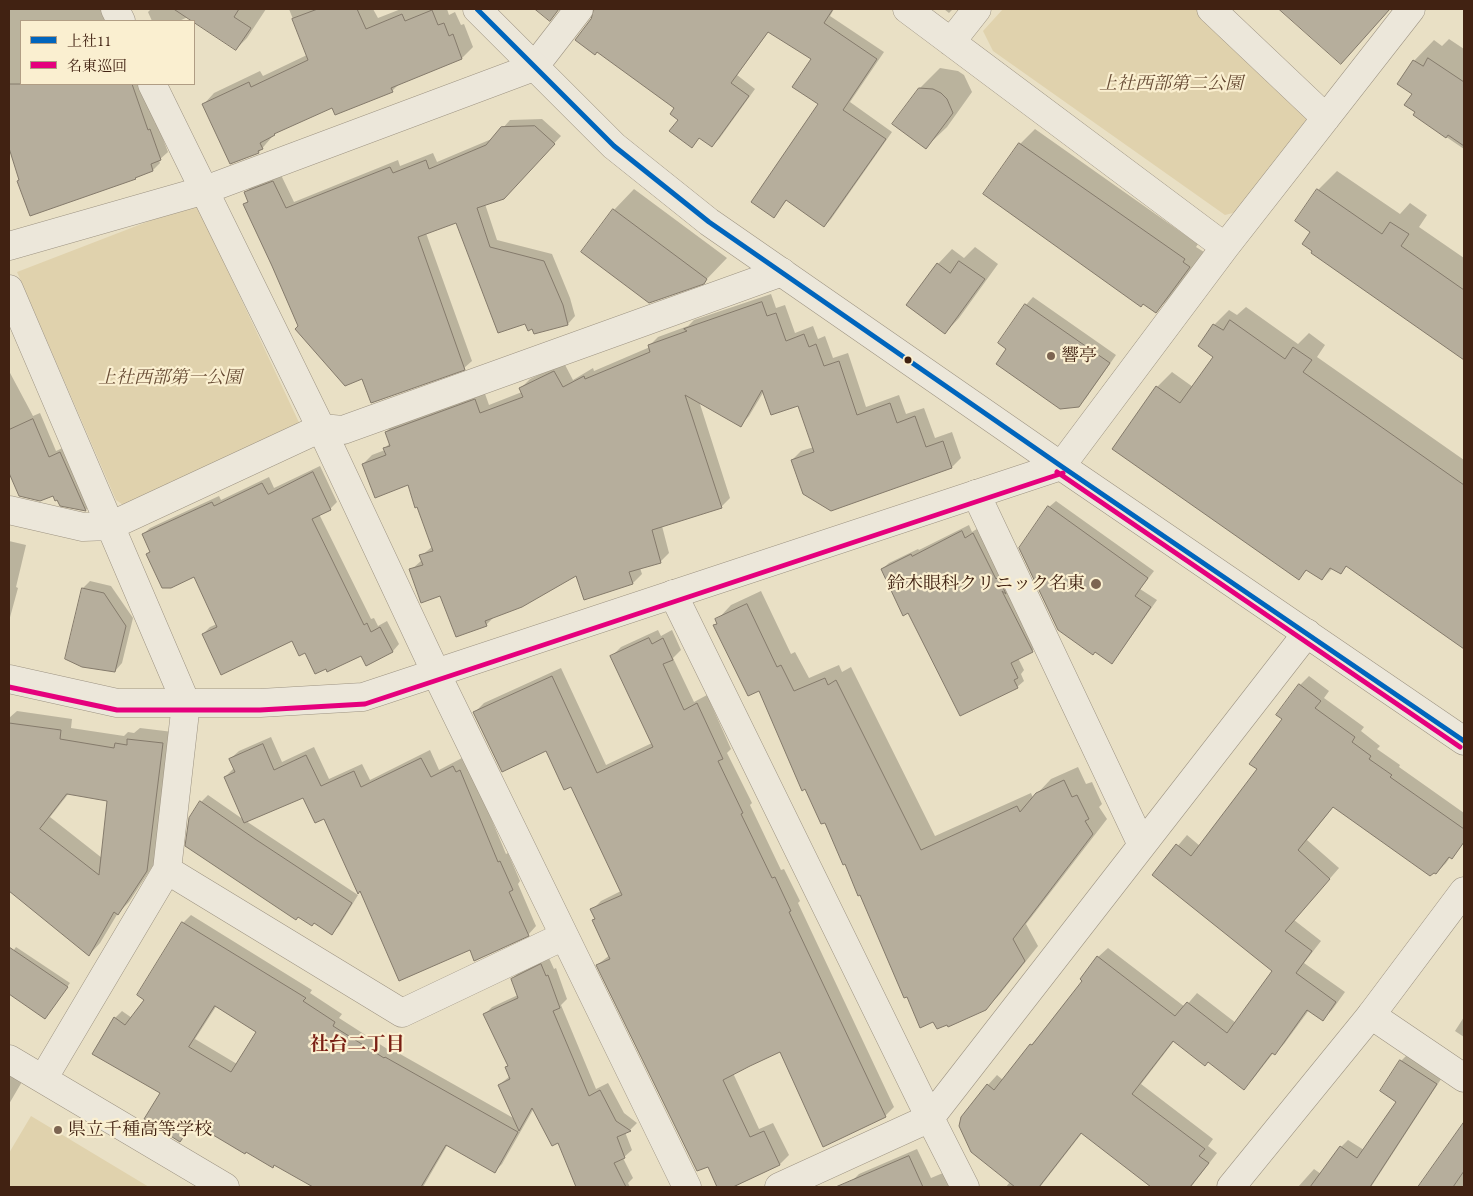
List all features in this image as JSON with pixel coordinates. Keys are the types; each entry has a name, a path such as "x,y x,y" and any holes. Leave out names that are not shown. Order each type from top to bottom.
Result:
{"street":[{"path":"477,9 614,146 709,222 1061,466 1464,741"},
{"path":"9,246 205,190 534,68 579,9"},
{"path":"907,9 1225,247"},
{"path":"951,42 978,9"},
{"path":"1211,9 1326,118"},
{"path":"9,679 117,703 260,703 363,697 1061,466 1225,247 1411,9"},
{"path":"152,85 321,428 436,673 687,1187"},
{"path":"9,510 83,527 110,526 321,428 343,430 782,272"},
{"path":"9,289 186,703 167,870 42,1079"},
{"path":"976,494 1142,845"},
{"path":"673,594 965,1187"},
{"path":"779,1187 930,1118 1307,633"},
{"path":"167,870 402,1013 564,936"},
{"path":"1232,1187 1371,1015 1464,891"},
{"path":"1371,1015 1464,1078"},
{"path":"9,1059 225,1187"}],"green space":[{"name":"上社西部第二公園","path":"1003,9 1200,9 1311,121 1241,211 1225,215 993,51 983,31"},
{"name":"上社西部第一公園","path":"196,203 303,431 129,509 116,500 17,272"},
{"path":"31,1116 149,1187 9,1187 9,1153"}],"building":[{"path":"174,9 239,9 234,17 251,28 236,50 195,23 195,20 191,20"},
{"path":"318,9 357,9 366,29 402,14 405,21 432,10 438,25 444,23 449,36 453,34 462,59 391,88 393,92 335,115 332,108 274,134 260,143 263,149 258,151 259,153 230,164 202,104 249,82 251,87 308,60 292,19"},
{"path":"535,9 559,9 550,21"},
{"path":"594,9 833,9 824,23 877,59 843,110 886,139 824,227 786,200 774,218 751,202 818,104 792,87 811,59 768,32 731,83 749,96 712,147 699,138 692,148 669,131 678,120 670,114 674,108 597,52 595,55 575,40 591,19"},
{"path":"1279,9 1390,9 1341,64"},
{"path":"1428,58 1464,82 1464,146 1448,135 1446,138 1413,115 1415,112 1404,105 1412,94 1397,84 1413,60 1423,66"},
{"path":"9,84 132,85 161,160 151,164 153,171 136,179 30,216 17,181 19,180 9,148"},
{"path":"919,88 933,89 941,93 947,99 953,113 926,149 892,124"},
{"path":"535,126 555,144 504,199 477,208 490,247 544,261 563,305 568,325 534,334 532,329 528,331 525,324 498,333 456,223 418,237 465,370 371,403 362,379 345,386 295,329 298,326 243,204 248,202 244,192 273,181 286,208 390,167 393,173 426,160 429,169 486,145 501,127"},
{"path":"1019,143 1185,259 1183,262 1190,267 1156,313 1143,304 1141,307 983,194"},
{"path":"1317,189 1382,234 1390,222 1409,234 1401,246 1464,290 1464,360 1311,253 1312,251 1302,244 1310,232 1295,221"},
{"path":"613,209 707,279 704,284 649,303 581,252"},
{"path":"959,261 985,279 945,334 906,305 937,263 950,273"},
{"path":"762,302 767,316 776,313 786,341 804,334 809,347 816,344 824,366 839,361 857,415 890,403 897,423 915,416 926,447 943,441 952,468 831,511 803,494 791,460 814,452 798,406 771,415 762,390 741,427 685,395 722,508 652,530 661,563 629,572 633,584 584,600 576,576 522,607 485,621 487,626 456,637 440,596 421,603 409,569 423,565 419,555 433,551 417,507 415,508 408,485 375,498 362,464 386,455 383,448 390,446 385,432 475,399 480,413 523,397 519,388 554,371 563,387 584,376 585,379 650,352 648,345 687,331 684,329"},
{"name":"響亭","path":"1025,304 1110,363 1079,407 1060,409 996,364 1006,349 998,343"},
{"path":"1230,320 1285,359 1293,347 1312,360 1303,372 1464,485 1464,649 1346,566 1341,574 1330,568 1322,580 1306,570 1299,580 1112,449 1156,386 1180,403 1213,357 1198,346 1213,324 1223,330"},
{"path":"33,419 49,457 60,452 86,511 60,506 53,496 40,501 19,496 9,473 9,430"},
{"path":"313,472 331,510 312,519 364,625 367,623 371,632 380,627 393,652 366,666 361,656 327,672 326,669 315,674 305,653 299,656 292,641 221,675 202,634 217,627 194,577 171,588 162,588 146,554 150,552 142,534 212,502 214,506 262,483 268,494"},
{"name":"鈴木眼科クリニック名東","path":"1048,506 1148,578 1135,596 1151,607 1112,664 1095,652 1093,655 1058,630 1019,548"},
{"path":"962,531 965,538 973,533 996,579 998,577 1006,594 1002,591 1033,652 1011,663 1018,678 1014,680 1018,688 960,716 908,613 903,616 881,569"},
{"path":"82,588 104,593 126,626 115,672 82,667 65,659"},
{"path":"747,604 777,667 781,665 794,691 825,678 828,685 836,680 921,850 1017,806 1020,812 1036,793 1064,780 1072,797 1077,795 1089,819 1085,821 1093,834 1013,939 1025,961 986,1010 948,1027 947,1025 937,1029 933,1022 920,1028 907,997 904,998 860,895 858,896 825,823 821,824 805,789 802,791 759,691 748,696 713,625 717,624 715,619"},
{"path":"649,638 652,644 663,638 673,660 663,664 684,710 697,703 723,759 718,761 743,813 741,814 772,878 775,877 791,911 789,912 886,1117 823,1147 780,1052 723,1080 750,1137 764,1131 780,1165 733,1187 717,1187 708,1167 697,1171 596,965 610,959 592,920 595,919 590,909 622,895 571,787 564,790 546,751 502,772 473,712 552,676 597,773 653,747 610,656"},
{"path":"1299,684 1321,701 1315,708 1355,737 1352,742 1371,756 1369,759 1392,775 1390,777 1464,829 1464,842 1452,859 1449,857 1436,874 1434,873 1430,876 1333,807 1298,850 1330,879 1285,931 1312,951 1296,973 1336,1002 1323,1021 1307,1010 1275,1055 1272,1053 1244,1090 1208,1062 1205,1066 1173,1041 1132,1094 1205,1149 1199,1156 1209,1163 1190,1187 1151,1187 1081,1133 1039,1187 1015,1187 971,1152 959,1126 961,1117 987,1084 994,1090 1082,981 1080,979 1097,956 1175,1016 1187,1002 1227,1033 1272,971 1152,875 1176,844 1191,856 1257,769 1249,764 1282,719 1276,715"},
{"path":"9,723 61,730 60,739 114,748 115,743 127,745 127,739 163,743 147,871 118,915 114,912 89,956 9,891","holes":["67,794 107,801 99,875 40,829"]},
{"path":"263,744 274,770 306,755 321,786 354,771 361,787 421,758 431,777 453,766 456,772 460,770 498,862 500,861 513,890 509,892 529,936 474,961 470,950 399,981 360,891 358,894 324,819 315,823 303,798 244,823 224,777 235,772 229,759"},
{"path":"200,801 352,903 332,935 314,923 312,926 298,917 296,920 185,846 189,818"},
{"path":"182,922 306,998 303,1001 335,1022 333,1026 384,1058 518,1132 495,1173 446,1145 421,1187 313,1187 274,1165 273,1168 246,1152 245,1154 193,1123 180,1142 144,1119 160,1093 92,1054 114,1017 125,1025 144,1000 137,995","holes":["215,1006 256,1032 231,1072 189,1047"]},
{"path":"9,947 68,987 45,1019 9,994"},
{"path":"541,964 546,976 548,975 560,1008 553,1011 589,1096 600,1090 616,1121 631,1131 617,1137 625,1158 614,1163 626,1187 576,1187 558,1143 552,1146 532,1108 519,1131 498,1085 510,1079 505,1067 508,1066 483,1014 518,998 511,979"},
{"path":"1400,1060 1437,1084 1370,1187 1310,1187 1340,1146 1357,1158 1396,1102 1380,1091"},
{"path":"1464,1122 1464,1171 1453,1187 1418,1187"},
{"path":"909,1156 923,1187 836,1187"}],"transit line":[{"name":"上社11","path":"477,9 614,146 709,222 1061,466 1464,741"},
{"name":"名東巡回","path":"1057,472 1460,747"},
{"name":"名東巡回","path":"9,687 117,710 260,710 365,704 1063,473"}],"place":[{"name":"響亭","path":"1051,356"},
{"name":"鈴木眼科クリニック名東","path":"1096,584"},
{"name":"県立千種高等学校","path":"58,1130"}],"district":[{"name":"社台二丁目","path":"357,1045"}]}
